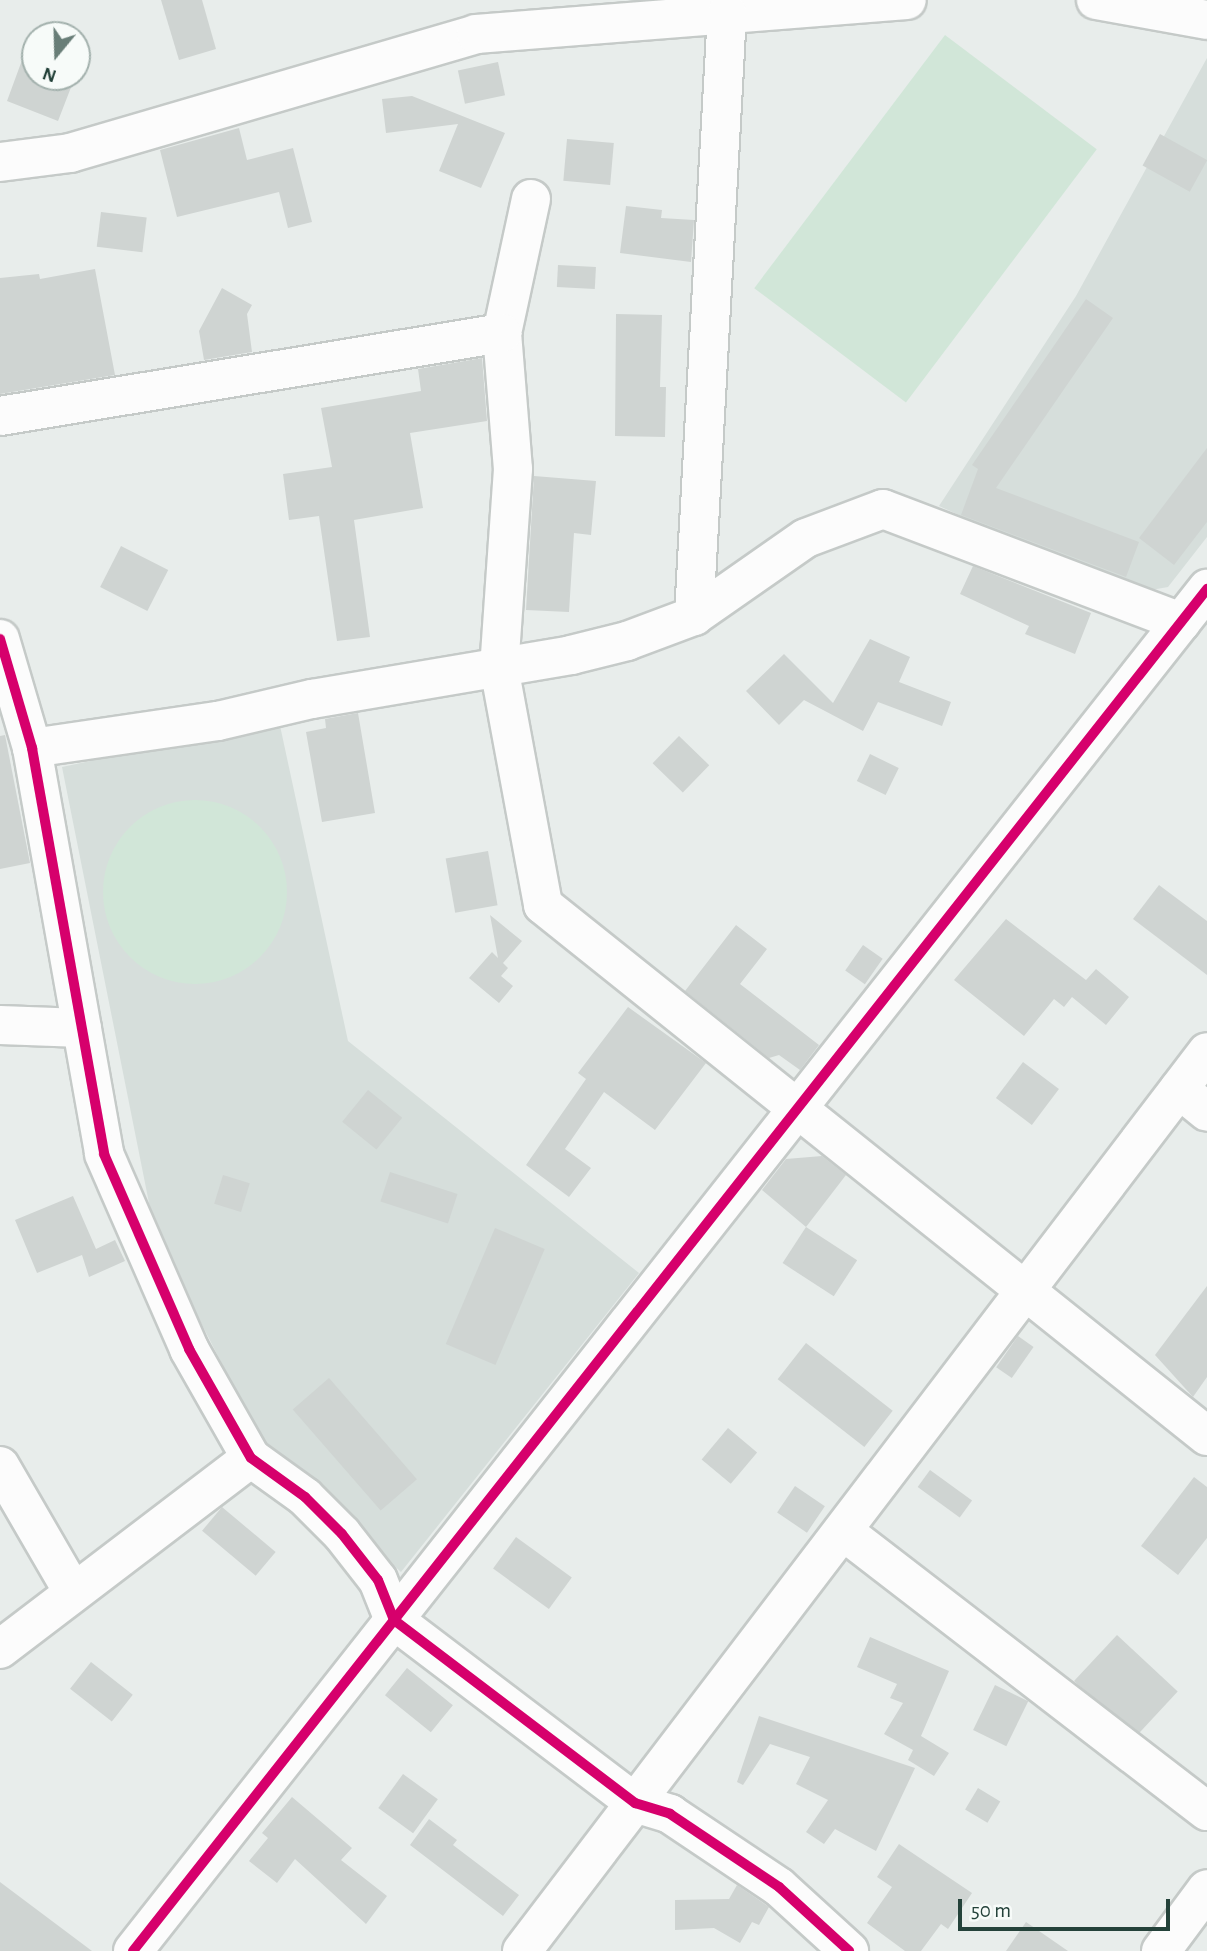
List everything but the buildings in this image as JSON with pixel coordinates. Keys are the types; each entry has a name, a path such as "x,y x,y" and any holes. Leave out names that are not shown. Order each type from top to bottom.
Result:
{"street":[{"path":"0,162 70,153 476,34 535,14 727,13 797,5 907,0"},
{"path":"1096,0 1207,20"},
{"path":"694,616 727,13"},
{"path":"531,199 502,333 513,469 499,667 543,905 1207,1436"},
{"path":"0,416 502,333"},
{"path":"32,748 218,721 312,699 499,667 626,641 694,616 806,538 883,509 1181,622"},
{"path":"133,1951 1207,589"},
{"path":"0,639 32,748 104,1154 184,1338 251,1458 305,1497 342,1534 377,1580 394,1620 635,1802 670,1814 710,1838 779,1887 849,1951"},
{"path":"0,1025 82,1028"},
{"path":"522,1951 1025,1290 1193,1100 1207,1052"},
{"path":"0,1649 72,1590 251,1458"},
{"path":"0,1466 72,1590"},
{"path":"843,1531 1207,1811"},
{"path":"1160,1951 1207,1889"}],"shaded area":[{"path":"1207,58 1207,537 1168,587 1134,593 939,506 1076,296"},
{"path":"279,721 348,1041 639,1273 401,1572 262,1442 155,1233 62,767"}],"green space":[{"path":"945,35 1097,149 906,403 754,288"},
{"path":"195,800 230,807 260,827 280,857 287,892 280,927 260,957 230,977 195,984 160,977 130,957 110,927 103,892 110,857 130,827 160,807"}],"cycle path":[{"path":"133,1951 1207,589"},
{"path":"0,639 32,748 104,1154 189,1349 251,1458 305,1497 342,1534 378,1580 394,1620 635,1803 670,1814 779,1887 849,1951"}]}
